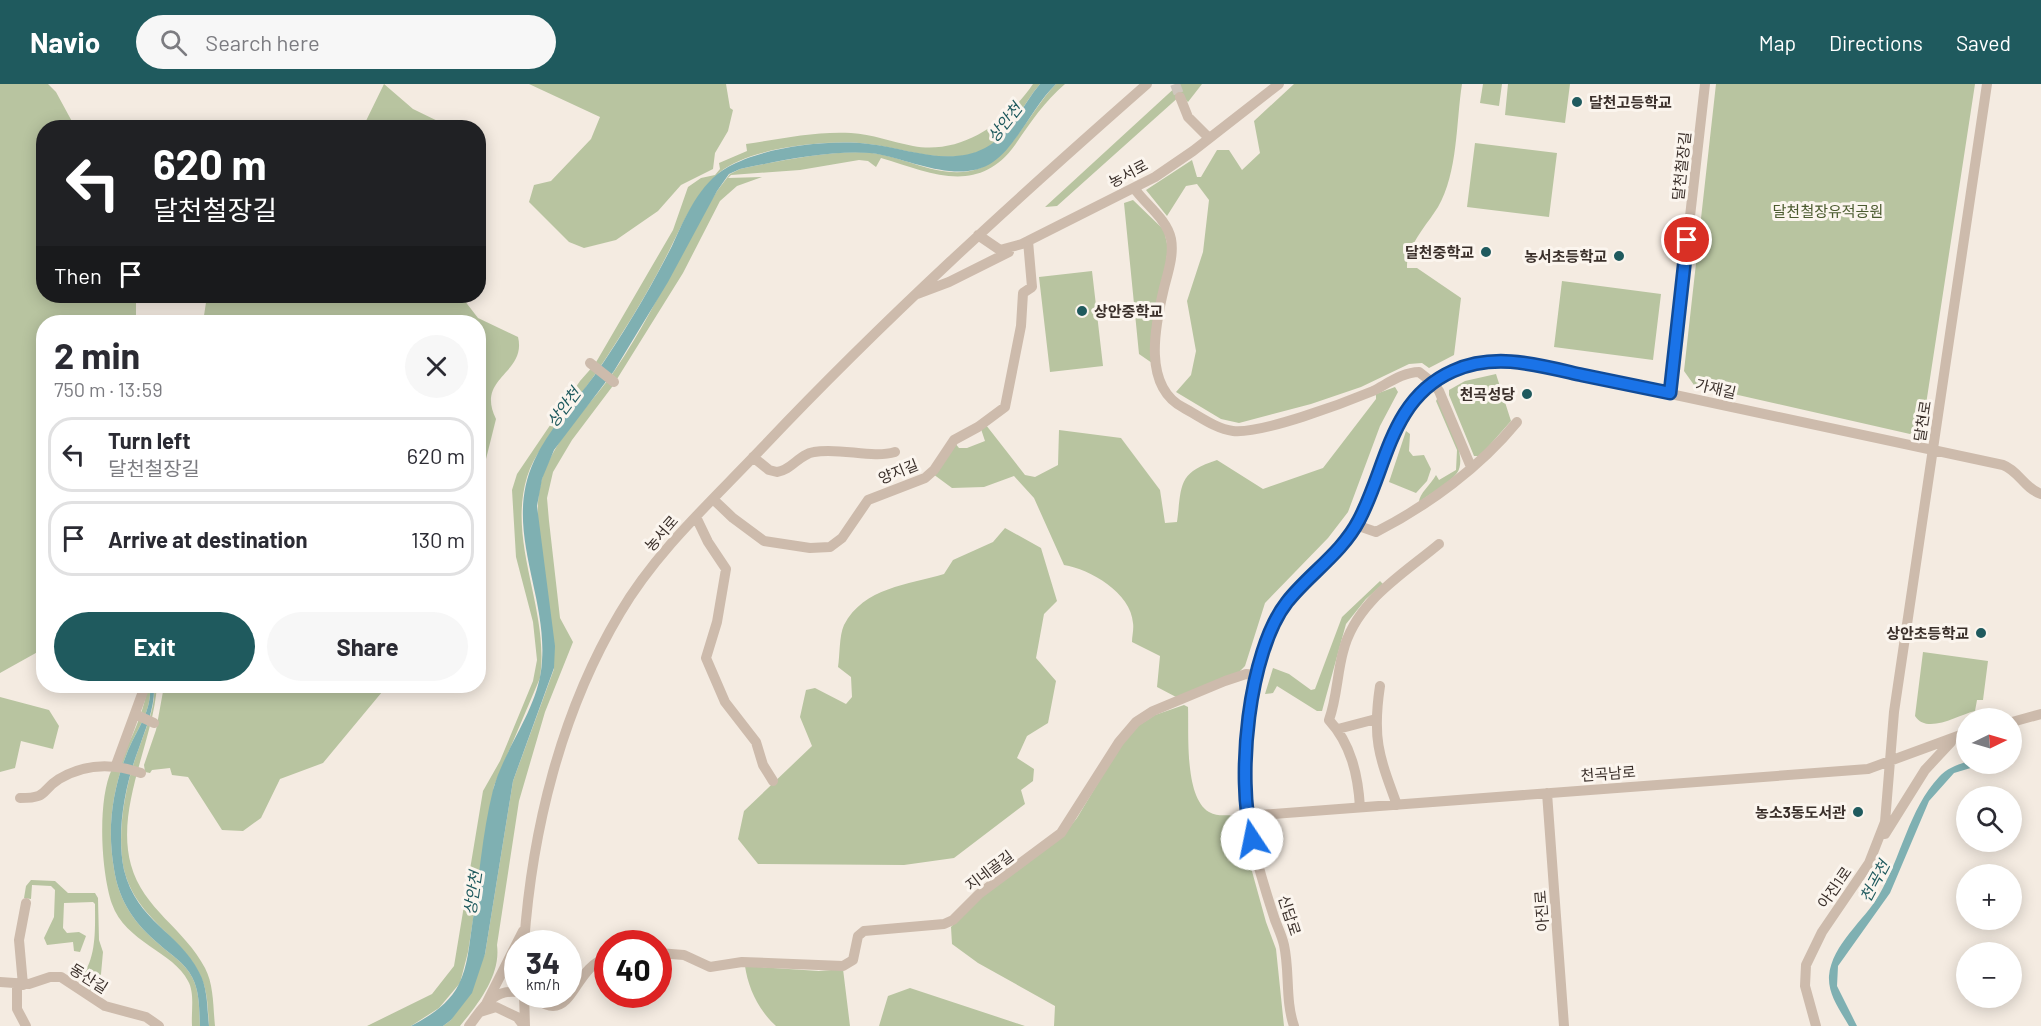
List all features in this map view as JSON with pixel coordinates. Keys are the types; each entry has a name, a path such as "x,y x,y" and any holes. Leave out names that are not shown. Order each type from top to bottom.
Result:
{"street":[{"name":"농서로","path":"525,930 536,847 547,795 581,690 621,611 665,549 914,295 1147,84"},
{"name":"농서로","path":"978,235 996,249 1006,250 1025,243 1134,188 1178,162 1279,84"},
{"name":"달천철장길","path":"1670,393 1705,84"},
{"name":"달천로","path":"1889,763 1932,452 1987,84"},
{"path":"1180,97 1188,117 1209,138"},
{"path":"1134,188 1166,227 1171,239 1171,257 1160,308 1156,358 1163,390 1177,404 1227,429 1239,431 1326,408 1411,373 1423,373 1433,382 1447,405 1471,467"},
{"path":"914,295 980,268 1025,243"},
{"name":"양지길","path":"713,499 733,518 764,541 826,548 842,538 868,500 931,474 954,440 978,428 1005,407 1021,326 1023,293 1032,287 1025,243"},
{"name":"가재길","path":"1247,816 1247,741 1251,698 1273,626 1285,604 1342,544 1356,525 1400,420 1412,401 1433,382 1469,365 1511,361 1670,393 1932,452 2003,465 2012,469 2032,491 2041,495"},
{"path":"592,364 614,382"},
{"path":"1356,525 1373,532 1378,531 1438,494 1492,451 1517,422"},
{"path":"753,457 770,470 777,472 813,452 850,450 883,455 895,452"},
{"path":"696,517 708,542 726,569 717,622 706,658 725,702 756,742 763,765 773,781"},
{"path":"1360,807 1352,760 1338,729 1329,720 1350,630 1367,605 1439,544"},
{"name":"지네골길","path":"672,954 684,955 710,967 742,962 843,966 853,960 858,936 864,931 948,923 979,894 1061,832 1119,742 1136,722 1153,711 1225,681 1246,674 1258,675"},
{"path":"1380,686 1376,720 1380,760 1397,804"},
{"path":"118,765 144,693"},
{"path":"2022,719 2041,714"},
{"path":"138,715 153,722"},
{"path":"1338,729 1376,720"},
{"name":"천곡남로","path":"1247,816 1868,769 1956,737"},
{"path":"1876,847 1925,770 1939,753 1956,740"},
{"name":"아진1로","path":"1816,1026 1805,986 1809,956 1876,847 1886,818 1889,763"},
{"path":"20,798 42,796 59,779 83,770 118,765 139,772"},
{"name":"아진로","path":"1547,793 1564,1026"},
{"name":"신답로","path":"1247,816 1274,919 1284,943 1294,1026"},
{"path":"26,903 19,940 20,984 17,1009 26,1026"},
{"path":"481,1010 522,935 526,920"},
{"path":"582,977 588,967 594,964"},
{"name":"동산길","path":"0,982 20,984 50,977 61,977 105,1006 146,1017 159,1026"},
{"path":"469,1026 497,994 504,993"},
{"path":"481,1010 496,1007 517,1017 525,1026"},
{"path":"525,1008 525,1026"}],"green space":[{"path":"0,84 48,84 56,92 71,120 36,120 36,303 136,303 136,315 36,315 36,653 0,673"},
{"path":"384,84 413,109 436,120 366,120"},
{"path":"529,84 726,84 730,108 733,110 728,131 715,153 713,169 681,185 658,211 616,240 584,248 569,242 529,202 534,185 551,181 591,139 600,117"},
{"path":"1033,84 1040,84 1010,127 987,148 973,154 943,157 852,143 791,147 751,156 733,163 720,172 697,198 633,316 543,446 527,477 522,502 522,527 539,627 540,678 494,786 468,952 460,983 439,1008 411,1026 367,1026 432,994 454,966 483,791 500,761 533,681 537,660 533,622 516,557 512,490 517,474 580,381 595,364 673,230 688,187 701,178 715,175 720,169 719,163 747,151 746,144 825,133 859,134 913,146 931,147 966,140 997,123"},
{"path":"1056,84 1065,84 1044,105 1001,161 985,171 970,175 936,174 881,158 876,167 868,161 859,160 800,170 731,175 728,178 762,177 737,186 720,201 683,273 612,387 572,440 553,472 547,498 560,618 573,642 545,712 519,801 492,978 481,999 460,1026 443,1026 451,1020 485,954 513,781 554,669 538,526 538,502 542,478 562,438 607,381 629,348 717,191 730,174 740,169 825,154 872,153 953,172 967,172 980,168 992,162 1012,142"},
{"path":"1179,84 1202,84 1188,102 1181,95 1057,206 1045,207"},
{"path":"1294,84 1462,84 1453,163 1445,194 1413,244 1407,268 1417,268 1461,298 1454,355 1429,368 1422,363 1409,364 1361,387 1311,404 1239,423 1221,419 1176,392 1191,375 1196,351 1187,301 1203,252 1209,200 1197,184 1186,186 1167,216 1146,190 1192,160 1197,177 1201,177 1217,150 1229,150 1242,170 1260,153 1254,121"},
{"path":"1483,84 1502,84 1499,106 1480,103"},
{"path":"1508,84 1570,84 1565,123 1505,115"},
{"name":"달천철장유적공원","path":"1716,84 1975,84 1923,424 1910,434 1694,385 1684,371"},
{"path":"1475,143 1557,153 1549,217 1467,207"},
{"path":"1133,200 1164,230 1168,248 1152,363 1139,354 1124,203"},
{"path":"1092,271 1103,366 1050,372 1039,277"},
{"path":"1562,281 1661,294 1653,360 1554,347"},
{"path":"206,303 466,303 476,315 204,315"},
{"path":"486,322 518,337 519,349 515,360 496,384 492,394 491,405 496,419 486,459"},
{"path":"1496,374 1511,421 1480,456 1474,456 1449,390 1465,381"},
{"path":"1395,387 1398,392 1380,426 1348,512 1328,538 1265,603 1245,666 1239,672 1178,698 1157,687 1160,656 1132,642 1133,623 1131,612 1125,602 1108,584 1097,577 1064,565 1034,498 1014,476 984,487 952,488 933,474 955,443 959,448 967,448 985,441 981,429 986,425 1025,475 1035,477 1058,465 1059,430 1121,438 1160,490 1165,523 1177,522 1181,490 1188,476 1195,470 1217,460 1263,489 1323,468 1376,399 1376,394"},
{"path":"1438,397 1458,446 1460,466 1449,481 1419,502 1423,492 1436,475 1439,480 1456,470 1457,450 1436,401"},
{"path":"1406,431 1410,434 1409,451 1413,456 1424,455 1431,469 1427,481 1416,493 1389,482"},
{"path":"1005,528 1041,548 1057,601 1044,614 1036,658 1056,681 1048,723 1027,736 1017,758 1034,769 1033,781 1021,790 1025,804 954,858 904,865 758,864 738,839 744,811 812,746 800,717 806,690 815,688 846,704 852,697 851,677 838,667 842,629 853,612 875,595 888,589 944,574 953,560 993,542"},
{"path":"1380,581 1383,584 1366,599 1346,624 1322,711 1317,711 1277,686 1273,693 1265,694 1273,668 1289,674 1311,690 1315,689 1342,617"},
{"path":"1923,652 1988,661 1983,700 1977,700 1976,708 1956,708 1956,718 1935,724 1927,724 1915,716"},
{"path":"146,693 150,693 146,713 127,753 114,796 111,839 116,881 124,902 136,920 151,937 182,963 192,977 198,995 200,1026 192,1026 192,997 188,981 172,962 127,928 118,917 112,904 105,874 102,836 107,782 136,727"},
{"path":"156,693 149,730 131,798 127,843 131,865 137,880 154,907 187,942 205,968 212,989 215,1026 209,1026 204,985 197,968 138,901 129,885 123,865 121,836 124,805 134,761 152,710"},
{"path":"163,693 381,693 323,763 280,779 261,818 243,831 222,830 188,777 172,775 170,768 145,772 144,765 156,730"},
{"path":"0,697 49,710 59,726 53,749 21,741 15,768 0,772"},
{"path":"1184,705 1188,707 1188,748 1195,793 1209,812 1237,817 1266,922 1276,949 1284,1026 1054,1026 1055,1006 978,963 952,944 951,927 980,896 1064,834 1077,818 1119,748 1138,726 1155,715"},
{"path":"31,880 55,881 68,893 95,893 98,898 99,940 103,952 101,974 92,991 81,985 79,980 92,954 95,904 93,902 64,903 63,928 67,933 79,932 86,936 80,952 74,951 73,942 47,945 44,938 54,917 55,890 51,886 32,885 31,899 24,898 26,886"},
{"path":"745,966 819,971 843,969 850,1026 776,1026 755,999"},
{"path":"910,988 1025,1026 879,1026 888,996"}],"water":[{"path":"1040,84 1056,84 1009,147 993,162 980,168 953,171 882,155 831,154 740,169 729,174 717,191 668,282 614,371 554,450 542,479 537,506 555,646 554,668 513,781 485,954 472,993 451,1020 443,1026 411,1026 432,1014 444,1003 455,991 462,977 468,955 483,841 493,790 505,758 529,710 540,678 542,636 524,536 523,511 526,486 534,461 554,428 594,376 625,329 654,280 694,202 709,182 728,167 759,154 797,146 853,143 883,146 927,155 957,156 971,153 985,148 1009,128"},
{"path":"154,693 152,710 134,762 123,808 121,840 124,870 138,902 148,915 181,946 199,972 206,991 209,1026 200,1026 198,995 189,972 136,920 124,902 116,881 111,839 114,796 127,753 146,713 150,695"},
{"name":"천곡천","path":"1955,766 1956,772 1929,801 1890,893 1838,966 1837,986 1857,1026 1849,1026 1830,990 1831,964 1842,943 1873,905 1887,881 1920,804 1939,777"}],"tunnel":[{"path":"1175,84 1180,97"}],"place":[{"name":"달천고등학교","path":"1577,102"},
{"name":"달천중학교","path":"1486,252"},
{"name":"농서초등학교","path":"1619,256"},
{"name":"상안중학교","path":"1082,311"},
{"name":"천곡성당","path":"1527,394"},
{"name":"상안초등학교","path":"1981,633"},
{"name":"농소3동도서관","path":"1858,812"}],"route":[{"path":"1252,839 1245,803 1247,741 1251,698 1269,636 1285,604 1342,544 1354,528 1363,511 1394,431 1412,401 1426,388 1453,371 1490,361 1521,362 1670,393 1687,240"}],"water label":[{"name":"상안천","path":"1004,122"},
{"name":"상안천","path":"563,407"},
{"name":"상안천","path":"472,893"}]}
